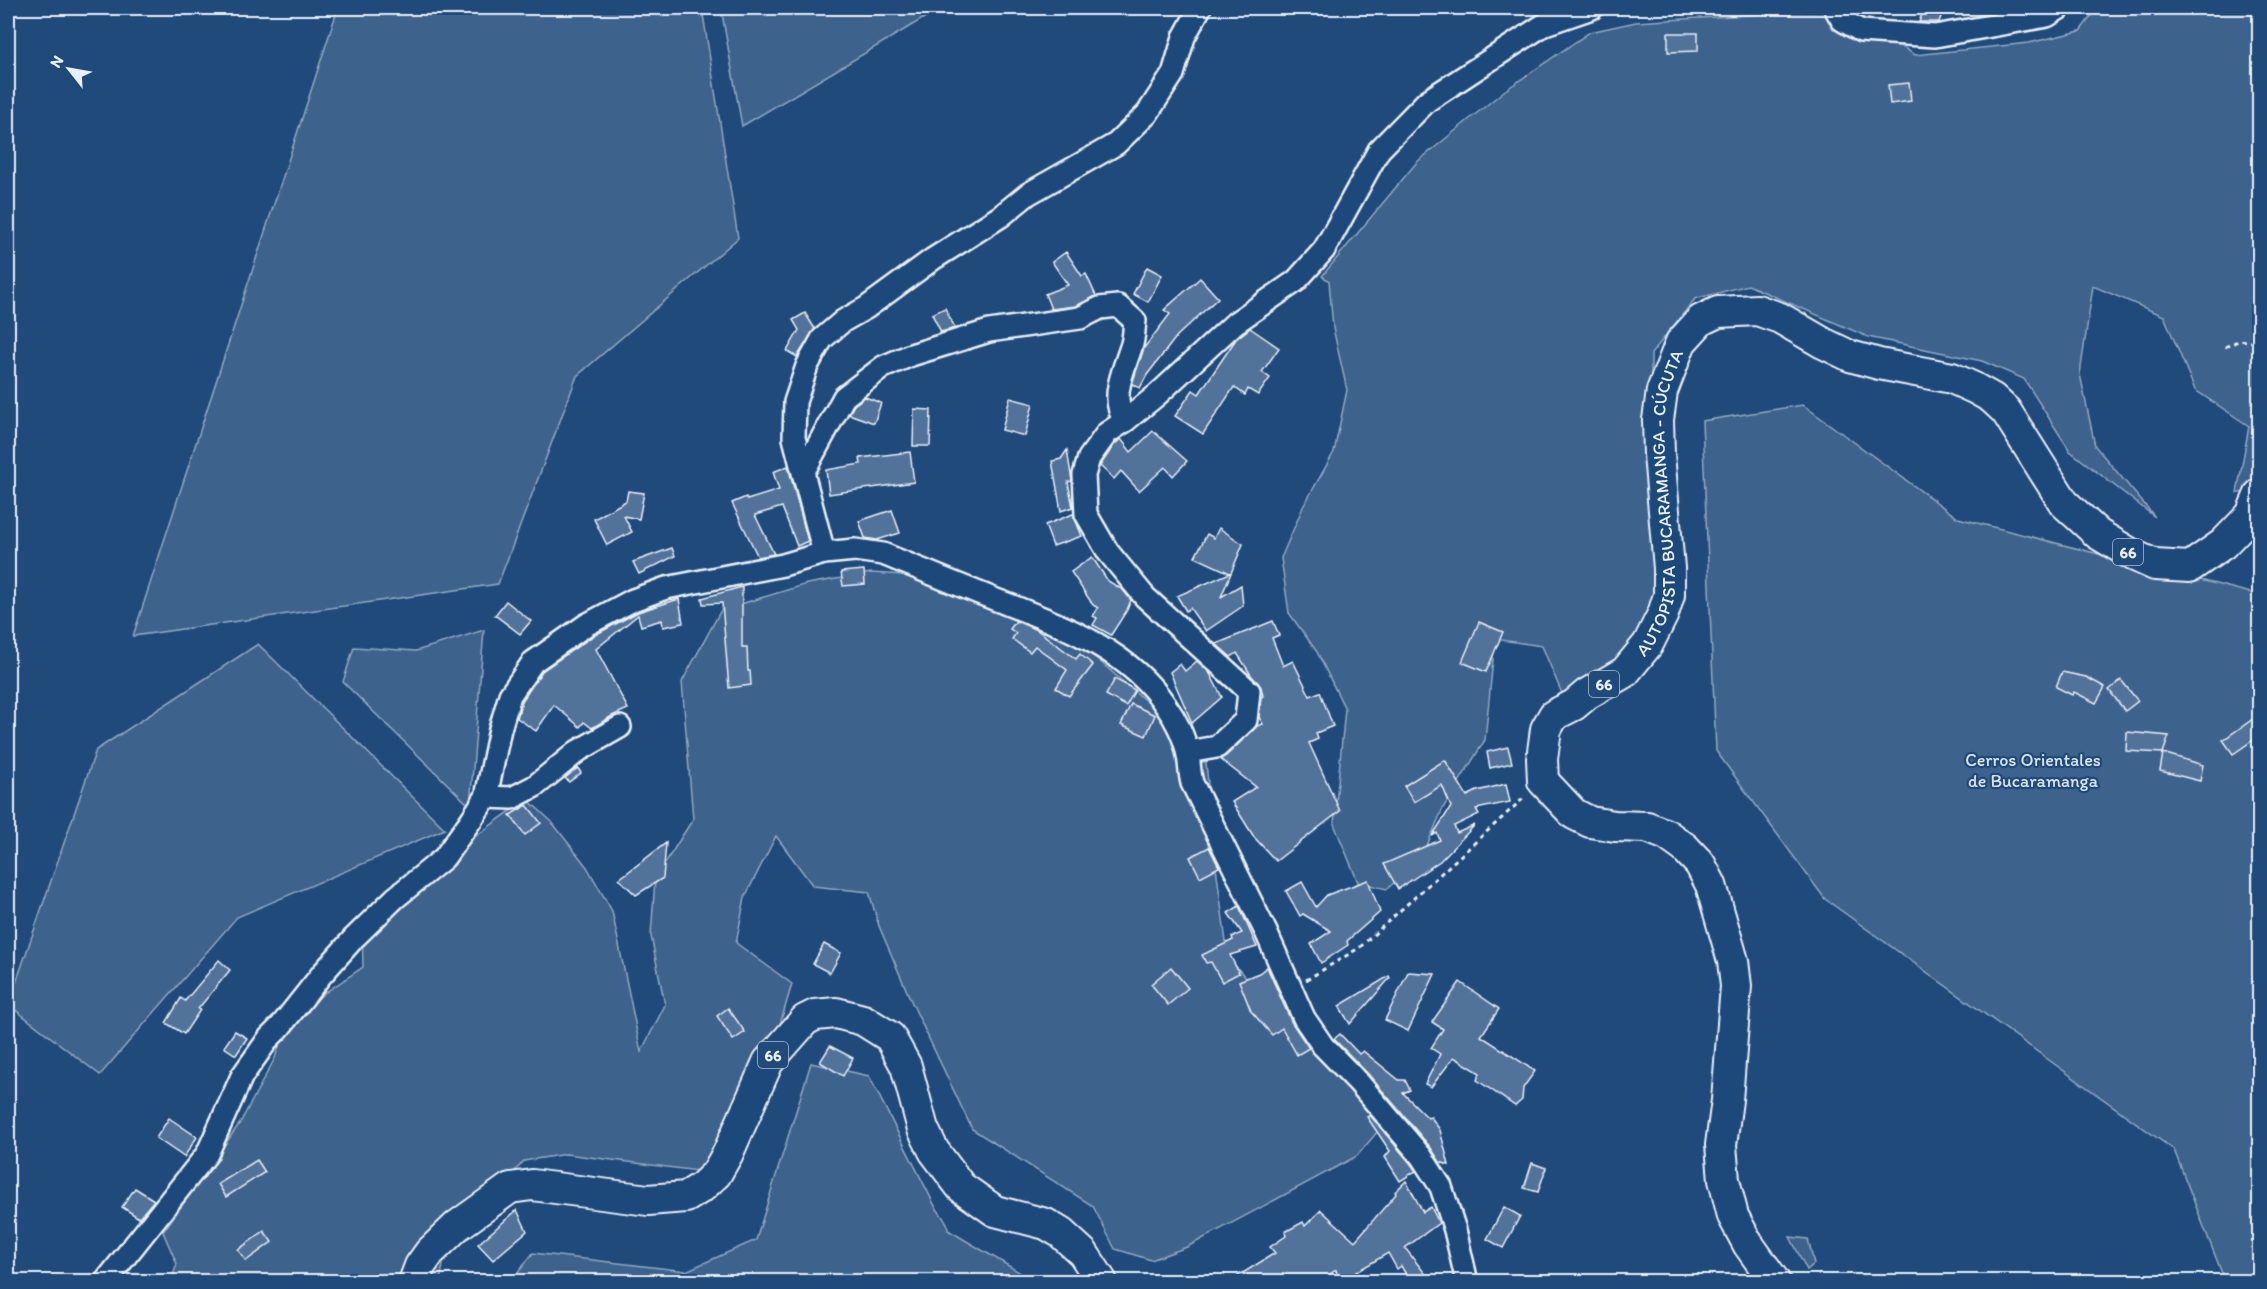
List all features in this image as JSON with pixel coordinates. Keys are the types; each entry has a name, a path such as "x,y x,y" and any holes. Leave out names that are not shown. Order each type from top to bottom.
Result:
{"highway":[{"name":"AUTOPISTA BUCARAMANGA - CÚCUTA","path":"1543,781 1542,759 1546,729 1554,715 1574,705 1587,694 1625,672 1648,644 1663,614 1669,595 1669,568 1659,454 1658,420 1662,391 1681,342 1701,320 1718,312 1757,310 1780,318 1850,356 1952,378 1992,398 2006,411 2064,503 2098,534 2155,565 2190,567 2223,544 2237,530 2251,515 2259,494"},
{"path":"1543,781 1574,814 1590,822 1615,826 1647,827 1668,835 1700,864 1711,885 1733,961 1736,986 1721,1145 1724,1180 1733,1216 1748,1244 1775,1281"},
{"name":"66","path":"414,1281 420,1266 430,1252 457,1226 510,1188 532,1185 648,1200 686,1197 702,1187 716,1174 728,1153 768,1062 806,1020 815,1015 836,1012 863,1020 890,1037 906,1066 926,1136 947,1170 961,1187 995,1210 1046,1224 1061,1233 1083,1254 1102,1281"}],"street":[{"path":"825,553 794,438 795,402 807,366 822,339 843,321 866,308 933,259 1001,216 1028,194 1116,144 1147,114 1173,74 1184,38 1200,8"},
{"path":"1188,752 1217,747 1246,720 1249,691 1145,597 1108,552 1086,514 1084,475 1089,458 1107,433 1125,421 1235,323 1296,281 1324,250 1379,150 1427,101 1545,24 1592,8"},
{"path":"1835,8 1842,20 1861,31 1935,36 2047,16 2060,8"},
{"path":"804,471 844,397 884,367 911,355 989,331 1080,318 1100,308 1118,306 1135,321 1133,341 1121,373 1117,398 1119,412 1125,421"},
{"path":"105,1281 207,1154 242,1076 268,1038 280,1027 354,938 395,898 444,858 486,797 500,729 510,695 533,662 586,625 633,600 666,588 783,565 825,553 855,549 883,554 1059,624 1122,660 1150,684 1168,708 1188,752 1192,783 1292,988 1304,1018 1323,1046 1359,1083 1414,1147 1441,1187 1455,1230 1467,1281"},
{"path":"486,797 512,798 535,786 578,751 620,727"}],"path":[{"path":"2225,347 2240,340 2259,343"},
{"path":"1292,988 1359,948 1543,781"}],"green space":[{"path":"338,8 702,8 738,238 577,376 498,584 133,636"},
{"path":"721,8 941,8 742,126"},
{"path":"1861,8 1886,37 1915,55 2029,43 2080,31 2096,10 2095,8 2259,8 2259,493 2237,493 2249,426 2195,390 2164,316 2093,286 2080,374 2095,446 2155,517 2070,451 2024,379 1982,361 1868,337 1748,285 1695,299 1651,354 1651,389 1666,591 1638,650 1563,696 1542,646 1495,639 1485,740 1443,808 1422,857 1387,889 1358,882 1334,824 1345,709 1317,652 1289,613 1281,558 1303,507 1334,452 1347,390 1333,328 1329,281 1322,276 1417,162 1504,91 1590,32 1636,22"},
{"name":"Cerros Orientales de Bucaramanga","path":"1803,405 1958,518 2259,595 2259,1281 2225,1281 2174,1150 1825,899 1716,751 1702,421"},
{"path":"871,573 955,578 1076,641 1205,752 1216,867 1228,957 1258,992 1313,1039 1389,1118 1357,1156 1187,1247 1151,1260 1115,1249 1093,1206 972,1129 912,1003 879,926 869,892 813,886 776,836 745,897 736,943 792,984 751,1121 698,1171 566,1154 524,1161 446,1249 440,1281 171,1281 177,1264 163,1232 240,1123 275,1058 289,1017 363,967 362,926 395,895 527,799 551,821 587,867 612,911 641,1052 665,1005 651,936 655,879 693,819 682,682 721,610 807,584"},
{"path":"484,630 470,806 343,682 354,647 416,651"},
{"path":"258,644 445,829 237,917 100,1075 8,1006 96,750"},
{"path":"811,1063 869,1076 935,1206 947,1223 948,1230 1034,1281 511,1282 533,1253 686,1271 756,1240"},
{"path":"1790,1237 1808,1239 1814,1264 1807,1270"}],"building":[{"path":"1924,8 1942,14 1939,22 1919,22"},
{"path":"1668,33 1698,33 1698,51 1668,52"},
{"path":"1909,83 1911,101 1890,104 1888,85"},
{"path":"1066,252 1082,276 1086,274 1096,296 1076,306 1051,309 1045,294 1068,285 1052,262"},
{"path":"1147,267 1162,275 1148,302 1133,294"},
{"path":"1200,278 1218,298 1177,336 1147,375 1140,388 1132,384 1144,348 1170,314 1164,310"},
{"path":"945,308 955,328 941,332 932,314"},
{"path":"805,313 815,329 797,357 787,351 799,330 793,320"},
{"path":"1250,328 1279,348 1262,372 1270,378 1258,395 1248,389 1245,395 1234,387 1203,434 1175,416 1193,390 1199,394 1236,339"},
{"path":"865,397 881,403 874,423 849,414 854,405"},
{"path":"1010,398 1033,404 1025,436 1002,430"},
{"path":"914,409 931,410 930,446 913,446"},
{"path":"1153,431 1187,461 1173,476 1165,467 1139,491 1121,471 1114,479 1100,466 1114,445 1121,439 1131,452"},
{"path":"1067,450 1072,481 1068,482 1073,507 1061,511 1052,461 1061,459"},
{"path":"910,452 914,482 829,494 826,470 861,464 860,458"},
{"path":"788,466 808,541 797,546 782,507 755,515 774,554 758,557 732,503 746,497 747,500 779,490 773,472"},
{"path":"628,491 644,493 639,519 624,516 632,532 607,545 594,519 626,501"},
{"path":"892,510 900,533 877,540 865,538 859,521"},
{"path":"1073,514 1082,536 1053,546 1045,525"},
{"path":"1219,528 1243,544 1221,597 1241,585 1243,606 1206,631 1190,608 1186,611 1177,596 1230,573 1195,557 1207,534 1214,538"},
{"path":"672,548 675,556 639,574 633,562"},
{"path":"1092,557 1108,581 1123,590 1131,600 1111,635 1093,625 1097,618 1093,616 1098,608 1093,605 1071,572"},
{"path":"864,570 865,584 843,586 841,572"},
{"path":"742,587 742,647 747,647 751,685 729,688 722,603 703,604 702,598"},
{"path":"679,599 683,623 663,627 662,620 641,626 638,615 596,649 628,709 592,728 584,722 580,727 554,705 536,731 517,718 522,701 542,671 593,636 638,612"},
{"path":"506,601 531,621 520,634 495,615"},
{"path":"1016,621 1037,630 1076,659 1080,654 1093,665 1069,696 1056,688 1067,670 1035,646 1030,652 1012,639 1016,633 1010,629"},
{"path":"1273,621 1279,635 1272,638 1283,666 1293,661 1310,696 1320,692 1333,726 1316,733 1318,739 1309,743 1340,811 1276,861 1254,837 1232,802 1256,787 1220,759 1257,726 1263,724 1259,717 1263,696 1261,687 1237,653 1231,657 1216,644"},
{"path":"1479,622 1503,632 1486,672 1462,662"},
{"path":"1197,661 1209,672 1222,697 1192,723 1170,672 1180,664 1185,671"},
{"path":"2062,672 2086,677 2105,687 2096,703 2074,692 2072,695 2056,687"},
{"path":"1115,679 1135,690 1126,706 1106,695"},
{"path":"2121,680 2138,701 2125,711 2109,690"},
{"path":"1131,704 1155,715 1146,736 1121,725"},
{"path":"2253,719 2259,729 2259,736 2233,754 2223,740"},
{"path":"2127,732 2169,736 2163,753 2126,751"},
{"path":"1508,747 1512,763 1490,768 1487,752"},
{"path":"2163,753 2203,765 2200,781 2160,771"},
{"path":"1445,760 1467,796 1477,791 1506,784 1510,802 1476,809 1479,814 1454,826 1457,833 1475,825 1440,861 1398,889 1384,864 1440,840 1437,833 1432,836 1451,807 1442,785 1414,802 1404,786"},
{"path":"578,768 581,773 569,782 565,778"},
{"path":"527,805 541,823 525,835 510,815"},
{"path":"666,843 663,878 636,895 619,879"},
{"path":"1209,847 1219,867 1200,877 1190,857"},
{"path":"1368,880 1380,912 1347,941 1348,945 1321,963 1311,944 1331,931 1303,914 1300,916 1286,891 1302,882 1316,907 1327,895"},
{"path":"1239,906 1257,947 1230,955 1239,973 1222,982 1211,962 1206,963 1202,955 1242,933 1228,913"},
{"path":"824,944 841,953 830,973 813,964"},
{"path":"219,960 230,970 198,1009 200,1010 184,1034 166,1023 181,998 185,1001"},
{"path":"1171,967 1188,988 1168,1005 1151,984"},
{"path":"1267,967 1292,1023 1309,1048 1297,1055 1282,1028 1272,1035 1251,1011 1239,981"},
{"path":"1408,972 1435,974 1408,1031 1385,1020"},
{"path":"1389,976 1390,978 1350,1024 1339,1006"},
{"path":"1460,982 1499,1009 1481,1036 1535,1071 1523,1088 1522,1100 1515,1106 1477,1080 1480,1073 1454,1057 1431,1087 1425,1084 1440,1054 1431,1048 1443,1029 1432,1022"},
{"path":"728,1008 745,1032 733,1040 717,1016"},
{"path":"235,1031 247,1038 236,1055 224,1047"},
{"path":"1340,1034 1359,1054 1363,1051 1399,1080 1405,1080 1410,1090 1403,1093 1428,1118 1431,1117 1440,1130 1449,1165 1440,1162 1431,1148 1369,1075 1334,1039"},
{"path":"830,1046 853,1058 843,1076 820,1062"},
{"path":"1370,1115 1416,1171 1400,1181 1385,1157 1390,1151 1367,1117"},
{"path":"169,1118 197,1137 184,1157 156,1138"},
{"path":"257,1160 265,1172 226,1197 218,1184"},
{"path":"1532,1163 1546,1168 1538,1192 1524,1188"},
{"path":"1406,1181 1423,1212 1431,1207 1439,1223 1405,1248 1431,1281 1410,1281 1401,1266 1397,1269 1388,1253 1356,1272 1362,1281 1339,1281 1336,1270 1320,1281 1230,1281 1275,1253 1270,1247 1286,1236 1285,1232 1303,1222 1305,1226 1321,1210 1355,1241"},
{"path":"135,1188 154,1200 139,1218 122,1207"},
{"path":"1504,1207 1520,1216 1503,1248 1487,1239"},
{"path":"517,1210 527,1231 493,1260 478,1244"},
{"path":"264,1231 272,1242 246,1261 238,1250"}]}
